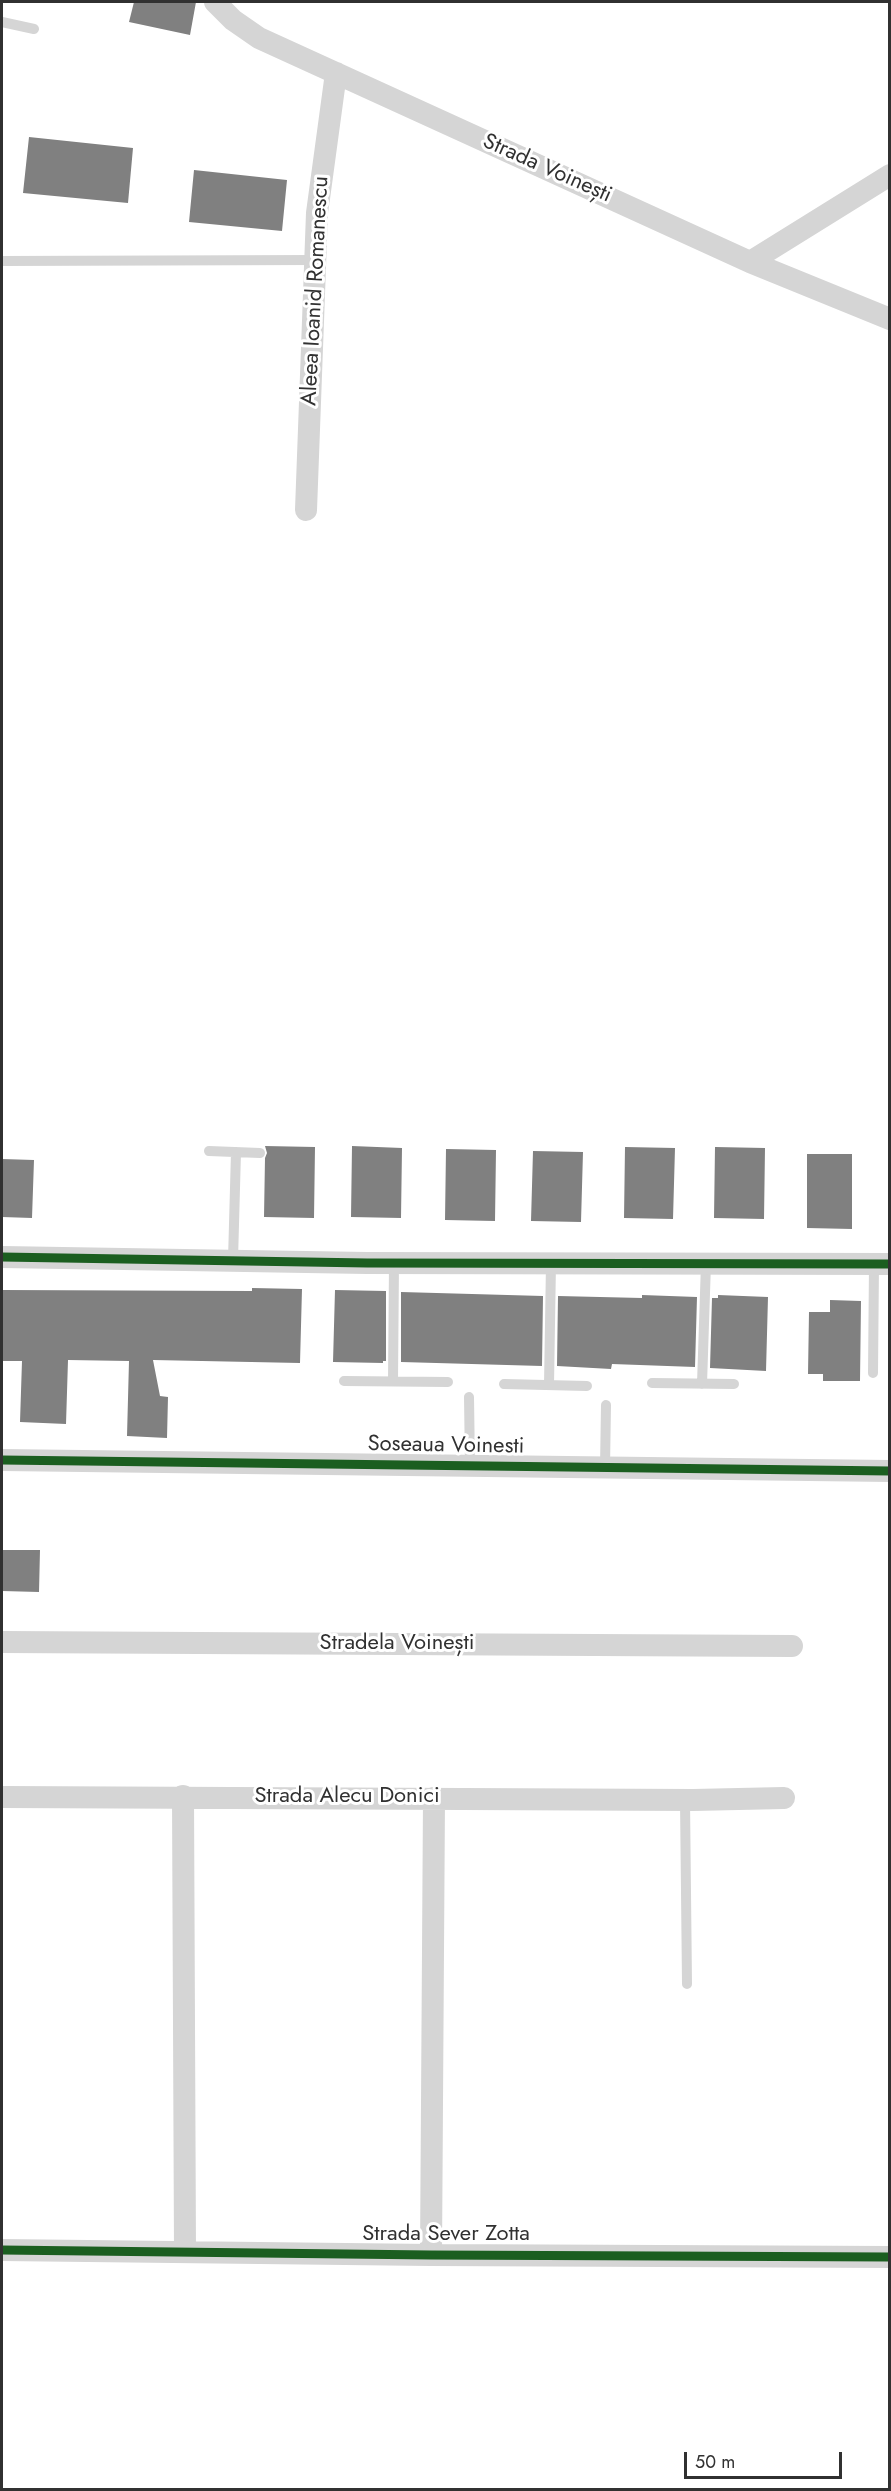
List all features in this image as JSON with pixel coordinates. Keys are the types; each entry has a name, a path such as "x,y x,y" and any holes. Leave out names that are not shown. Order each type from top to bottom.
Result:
{"street":[{"name":"Strada Voinești","path":"215,2 233,20 259,38 750,262 890,319"},
{"name":"Aleea Ioanid Romanescu","path":"306,510 317,213 336,73"},
{"path":"750,262 890,175"},
{"path":"2,1257 394,1263 882,1264"},
{"name":"Soseaua Voinesti","path":"2,1460 890,1471"},
{"name":"Stradela Voinești","path":"2,1642 792,1646"},
{"path":"183,1796 186,2252"},
{"name":"Strada Alecu Donici","path":"2,1797 689,1800 784,1798"},
{"path":"431,2255 434,1798"},
{"name":"Strada Sever Zotta","path":"2,2250 890,2257"}],"lane":[{"path":"2,22 34,28"},
{"path":"2,261 315,260"},
{"path":"209,1151 260,1153"},
{"path":"233,1260 236,1152"},
{"path":"393,1381 394,1263"},
{"path":"549,1385 551,1263"},
{"path":"702,1384 706,1263"},
{"path":"873,1373 882,1264"},
{"path":"344,1381 448,1382"},
{"path":"652,1383 734,1384"},
{"path":"504,1384 587,1386"},
{"path":"469,1397 470,1466"},
{"path":"605,1468 606,1406"},
{"path":"687,1984 689,1800"}],"building":[{"path":"134,2 196,2 190,35 129,22"},
{"path":"29,137 133,148 128,203 23,193"},
{"path":"194,170 287,180 282,231 189,222"},
{"path":"265,1146 315,1147 314,1218 264,1217 267,1153"},
{"path":"352,1146 402,1148 401,1218 351,1217"},
{"path":"625,1147 675,1148 673,1219 624,1218"},
{"path":"715,1147 765,1148 764,1219 714,1218"},
{"path":"446,1149 496,1150 495,1221 445,1220"},
{"path":"533,1151 583,1152 581,1222 531,1221"},
{"path":"807,1154 852,1154 852,1229 807,1228"},
{"path":"2,1159 34,1160 32,1218 2,1217"},
{"path":"252,1288 302,1289 300,1363 153,1360 160,1396 168,1397 167,1438 127,1436 129,1361 68,1360 66,1424 20,1422 22,1361 2,1361 2,1290 252,1291"},
{"path":"335,1290 386,1291 386,1361 383,1363 333,1362"},
{"path":"401,1292 543,1296 542,1366 401,1362"},
{"path":"642,1295 697,1297 695,1367 612,1364 611,1369 557,1366 558,1296 642,1298"},
{"path":"718,1295 768,1297 766,1371 710,1368 712,1298 718,1298"},
{"path":"830,1300 861,1301 860,1381 823,1381 823,1374 808,1374 809,1312 830,1312"},
{"path":"2,1550 40,1550 39,1592 2,1591"}],"cycle path":[{"path":"2,1257 367,1263 890,1264"},
{"path":"2,1460 890,1471"},
{"path":"2,2250 890,2257"}]}
